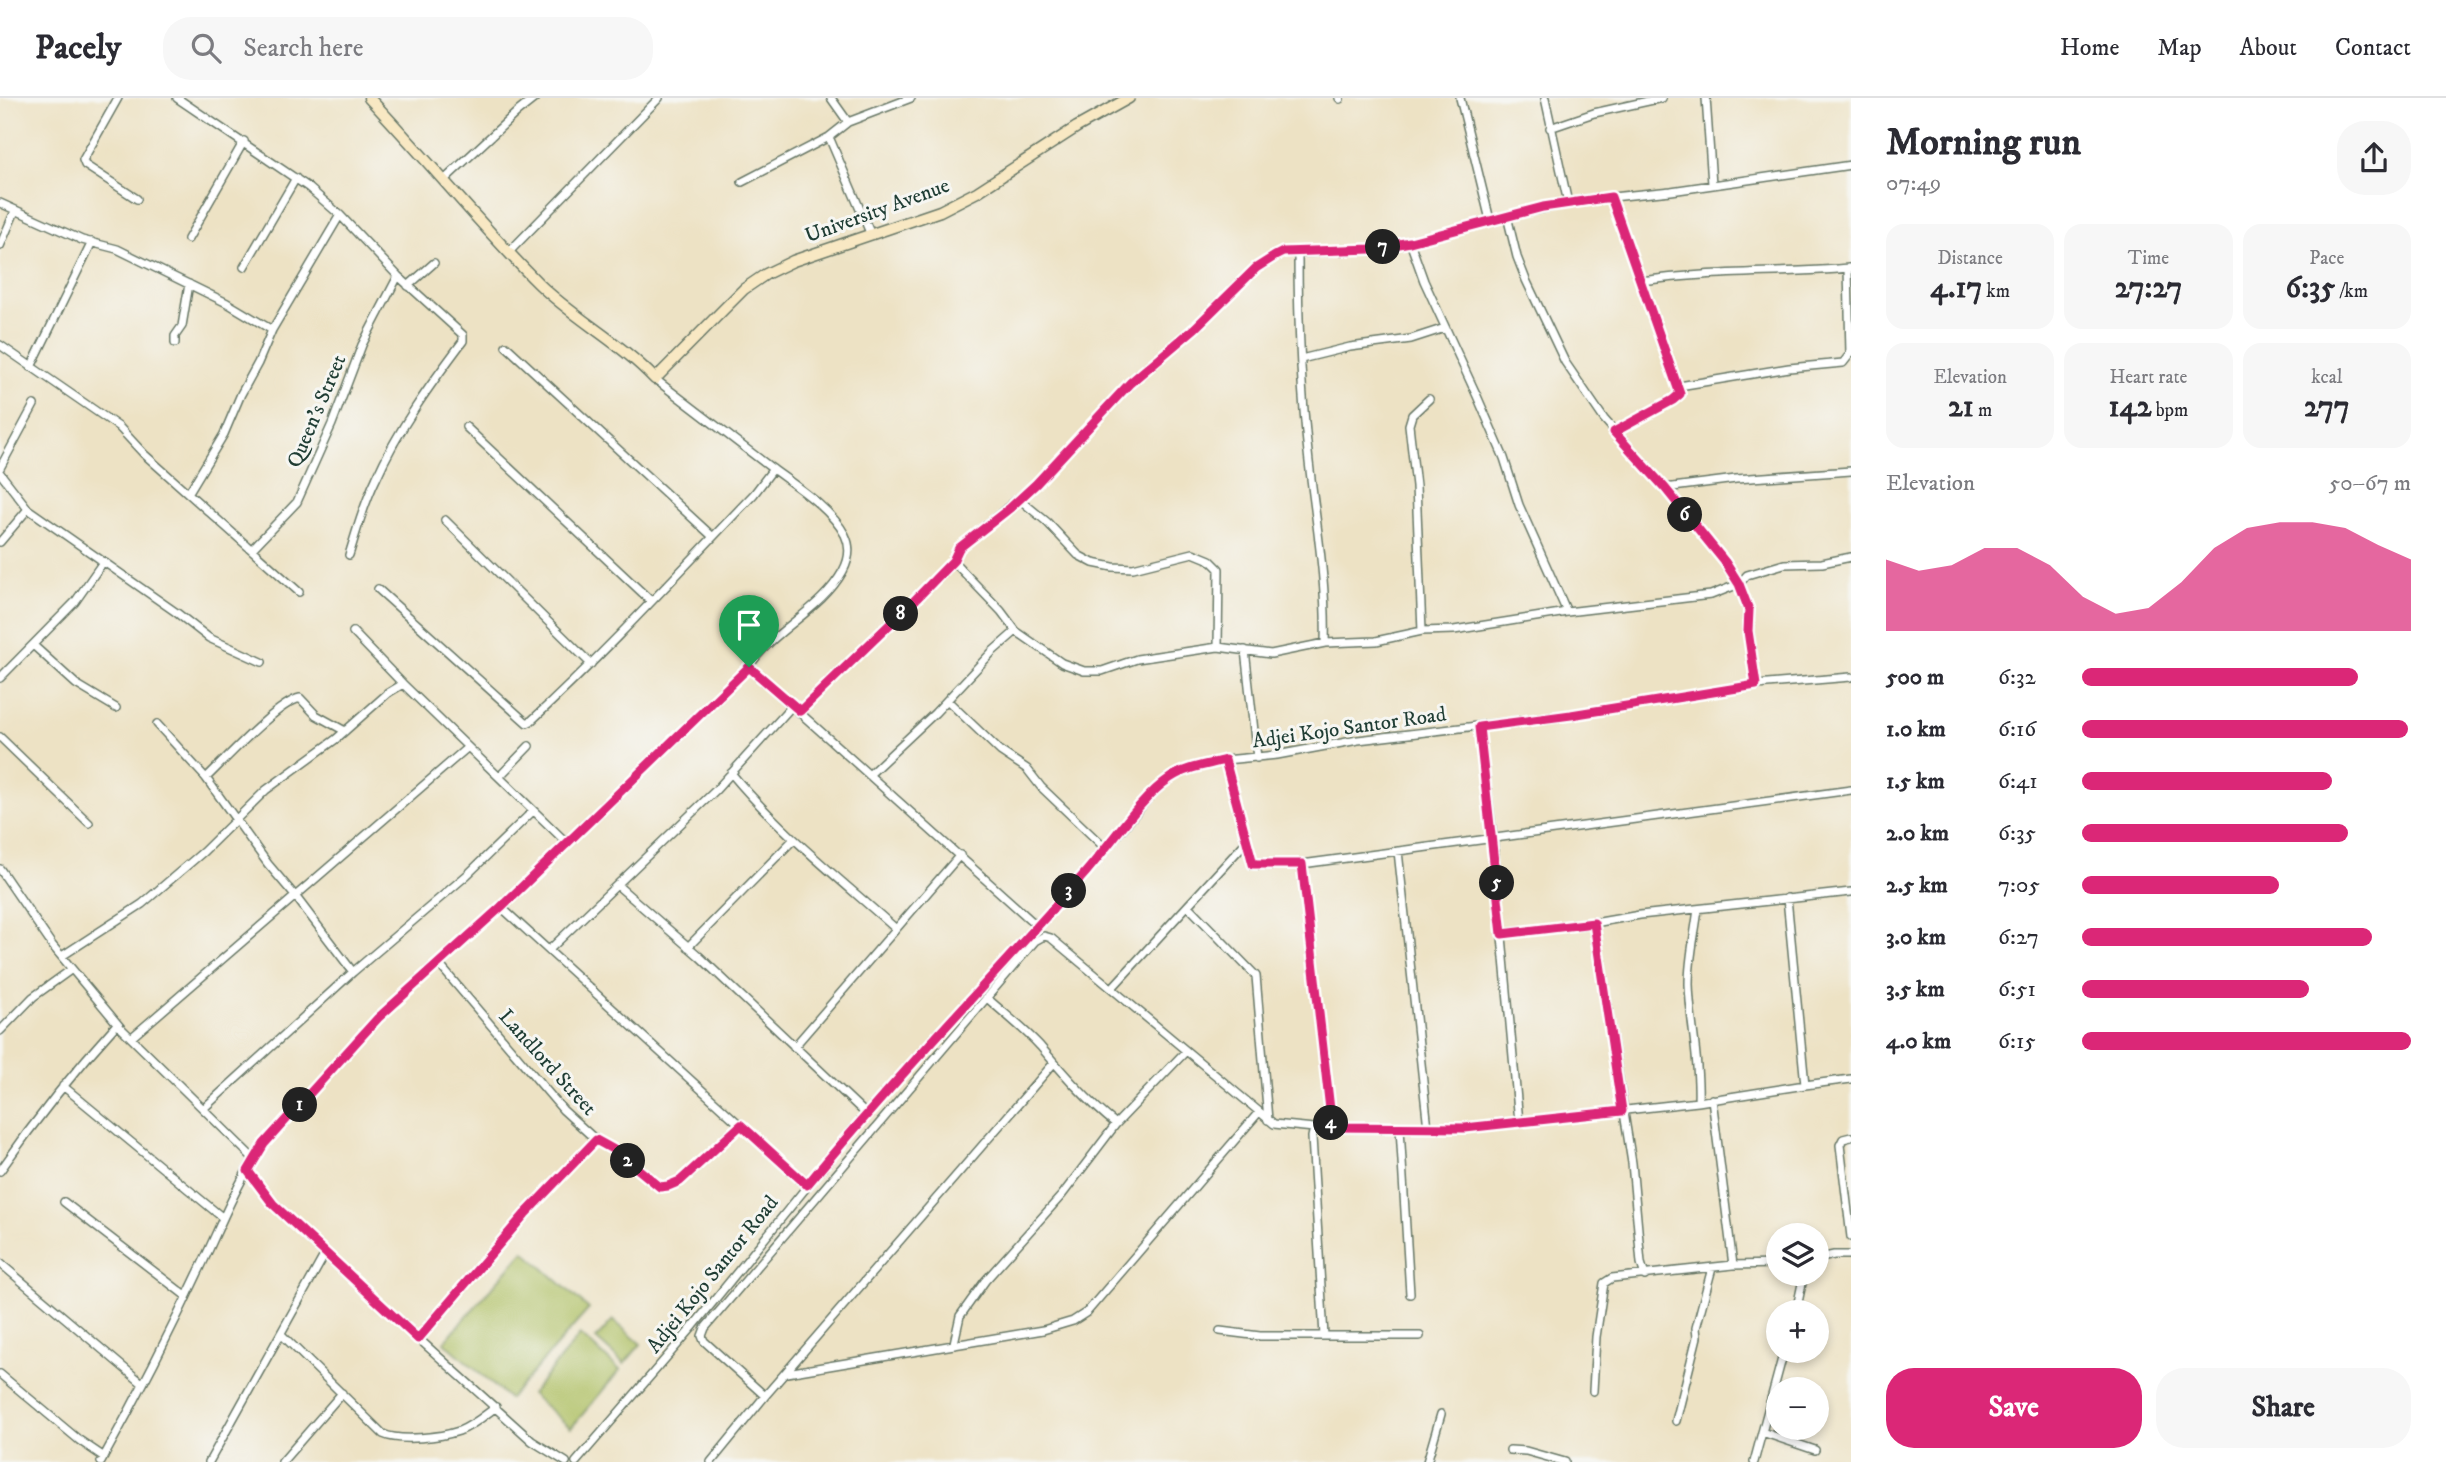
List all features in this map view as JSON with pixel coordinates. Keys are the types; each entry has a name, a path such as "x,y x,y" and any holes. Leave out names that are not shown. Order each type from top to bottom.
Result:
{"street":[{"path":"118,98 83,160 85,165 138,199"},
{"path":"177,98 296,178 340,215 408,286 463,335 463,341 428,387 390,450 375,481 349,555"},
{"path":"0,1374 102,1460 223,1218 264,1144 378,1018 501,907 749,667 770,642 829,590 844,568 849,551 846,537 829,515 806,494 655,379 636,359 572,313 540,284 369,98"},
{"path":"509,252 659,98"},
{"path":"831,98 848,122"},
{"path":"742,182 829,137 848,122 911,98"},
{"name":"University Avenue","path":"655,379 754,282 793,261 963,201 1077,127 1129,98"},
{"path":"1460,98 1490,220"},
{"path":"1545,98 1568,203"},
{"path":"1550,128 1594,113 1662,98"},
{"path":"1706,98 1712,184"},
{"path":"443,181 532,99"},
{"path":"829,137 871,235"},
{"path":"188,239 244,142"},
{"path":"549,950 796,708 953,561 959,548 1019,499 1074,446 1130,383 1195,328 1256,268 1283,252 1372,249 1568,203 1851,165"},
{"path":"244,267 296,178"},
{"path":"1611,197 1680,394 1614,432"},
{"path":"0,203 92,242 117,249 189,284 272,330"},
{"path":"0,246 15,211"},
{"path":"189,492 224,434 272,330 340,215"},
{"path":"1507,216 1521,268 1565,362 1614,432 1665,488 1725,562 1739,584 1749,610 1748,631 1756,685"},
{"path":"31,367 92,242"},
{"path":"1410,242 1445,328 1504,458 1519,505 1567,612"},
{"path":"1298,253 1306,437 1325,586 1325,643"},
{"path":"408,286 434,263"},
{"path":"1642,281 1686,275 1787,273 1849,268 1850,354 1843,363 1789,368 1679,386"},
{"name":"Queen’s Street","path":"253,549 297,502 332,424 362,345 398,276"},
{"path":"174,344 182,326 189,284"},
{"path":"1301,359 1350,347 1411,339 1445,328"},
{"path":"0,345 59,383 119,427 144,454 299,592"},
{"path":"506,346 712,536"},
{"path":"1422,631 1416,486 1409,425 1412,415 1429,399"},
{"path":"0,467 34,404"},
{"path":"466,427 651,601"},
{"path":"378,589 527,723 531,722 591,664 754,494 773,469"},
{"path":"1665,488 1736,479 1851,471"},
{"path":"0,473 28,509 209,638 262,662"},
{"path":"1019,499 1047,522 1078,555 1093,563 1133,568 1193,553 1210,559 1219,569 1218,647"},
{"path":"0,542 28,509"},
{"path":"445,520 591,664"},
{"path":"953,561 1001,611 1016,631 1062,663 1084,671 1102,671 1138,659 1218,647 1271,654 1325,643 1376,641 1422,631 1454,630 1567,612 1711,595 1739,584 1747,575 1784,564 1822,563 1851,557"},
{"path":"0,678 75,602 103,562"},
{"path":"869,775 1016,631"},
{"path":"353,632 566,842"},
{"path":"33,645 76,684 116,708"},
{"path":"1245,650 1257,758"},
{"path":"749,667 1036,925"},
{"name":"Adjei Kojo Santor Road","path":"576,1462 691,1329 866,1114 1168,779 1183,771 1225,760 1257,758 1358,740 1571,715 1756,685 1851,677"},
{"path":"62,956 142,904 292,770 312,758 388,693 403,684"},
{"path":"205,778 294,699 300,698 316,715 345,731"},
{"path":"947,699 1000,751 1027,769 1041,787 1105,848"},
{"path":"157,724 205,778 353,972"},
{"path":"1479,727 1493,838 1518,1122"},
{"path":"0,737 89,823"},
{"path":"499,777 528,746"},
{"path":"131,1038 468,747"},
{"path":"1225,760 1253,864 1302,864 1851,790"},
{"path":"731,773 751,797 794,839 896,929"},
{"path":"203,1109 353,972 467,875 533,811"},
{"path":"688,947 794,839"},
{"path":"1112,988 1246,842"},
{"path":"1398,851 1428,1128"},
{"path":"794,1047 960,855"},
{"path":"1302,864 1332,1127"},
{"path":"0,869 62,956 117,1024 254,1159"},
{"path":"617,885 688,947 866,1114"},
{"path":"1502,934 1640,915 1851,892"},
{"path":"1787,898 1805,1084"},
{"path":"1188,906 1256,975 1268,1120"},
{"path":"501,907 807,1185"},
{"path":"1698,909 1689,985 1699,1078 1698,1102"},
{"path":"1594,923 1632,1163 1641,1264 1645,1276"},
{"path":"765,1396 704,1341 702,1336 705,1328 1035,941 1044,936 1051,937 1274,1124 1314,1128 1465,1128 1698,1102 1851,1079"},
{"name":"Landlord Street","path":"438,963 564,1110 596,1140 616,1151 660,1187 680,1181 741,1125"},
{"path":"0,1031 33,997 72,969"},
{"path":"987,998 1038,1045 1098,1110 1116,1124"},
{"path":"0,1171 63,1086 117,1024"},
{"path":"954,1343 960,1316 985,1281 1062,1195 1116,1124 1186,1051"},
{"path":"711,1462 765,1396 1054,1064"},
{"path":"63,1086 223,1218"},
{"path":"1712,1099 1733,1265"},
{"path":"787,1373 1042,1330 1073,1321 1087,1312 1259,1112"},
{"path":"1314,1128 1312,1137 1324,1336"},
{"path":"1399,1128 1410,1294"},
{"path":"1851,1137 1843,1139 1840,1145 1851,1237"},
{"path":"418,1339 525,1214 596,1140"},
{"path":"248,1171 273,1204 325,1254 532,1441 566,1462"},
{"path":"64,1202 186,1296"},
{"path":"209,1462 325,1254"},
{"path":"1829,1256 1851,1255"},
{"path":"0,1263 142,1384"},
{"path":"1592,1391 1604,1283 1612,1278 1733,1265 1766,1264"},
{"path":"1676,1421 1712,1268"},
{"path":"1220,1331 1260,1336 1420,1336"},
{"path":"282,1335 383,1434 390,1437 416,1438 459,1431 496,1407"},
{"path":"1754,1462 1781,1363"},
{"path":"282,1462 342,1393"},
{"path":"1427,1462 1441,1414"},
{"path":"1762,1433 1815,1450"},
{"path":"1510,1450 1527,1451 1565,1462"}],"green space":[{"path":"524,1251 589,1309 509,1399 444,1342"},
{"path":"613,1320 641,1344 624,1364 596,1339"},
{"path":"580,1335 620,1370 571,1428 531,1394"}],"route":[{"path":"1611,197 1680,394 1614,432 1665,488 1725,562 1739,584 1749,610 1748,631 1756,685 1479,727 1502,934 1594,923 1622,1111 1465,1128 1332,1127 1302,864 1253,864 1225,760 1183,771 1168,779 1150,796 1087,871 866,1114 807,1185 741,1125 680,1181 660,1187 616,1151 596,1140 525,1214 418,1339 273,1204 248,1171 264,1144 378,1018 501,907 749,667 800,711 914,601 953,561 959,548 1036,484 1130,383 1195,328 1256,268 1275,256 1283,252 1372,249 1410,242 1543,207 1611,197"}]}
